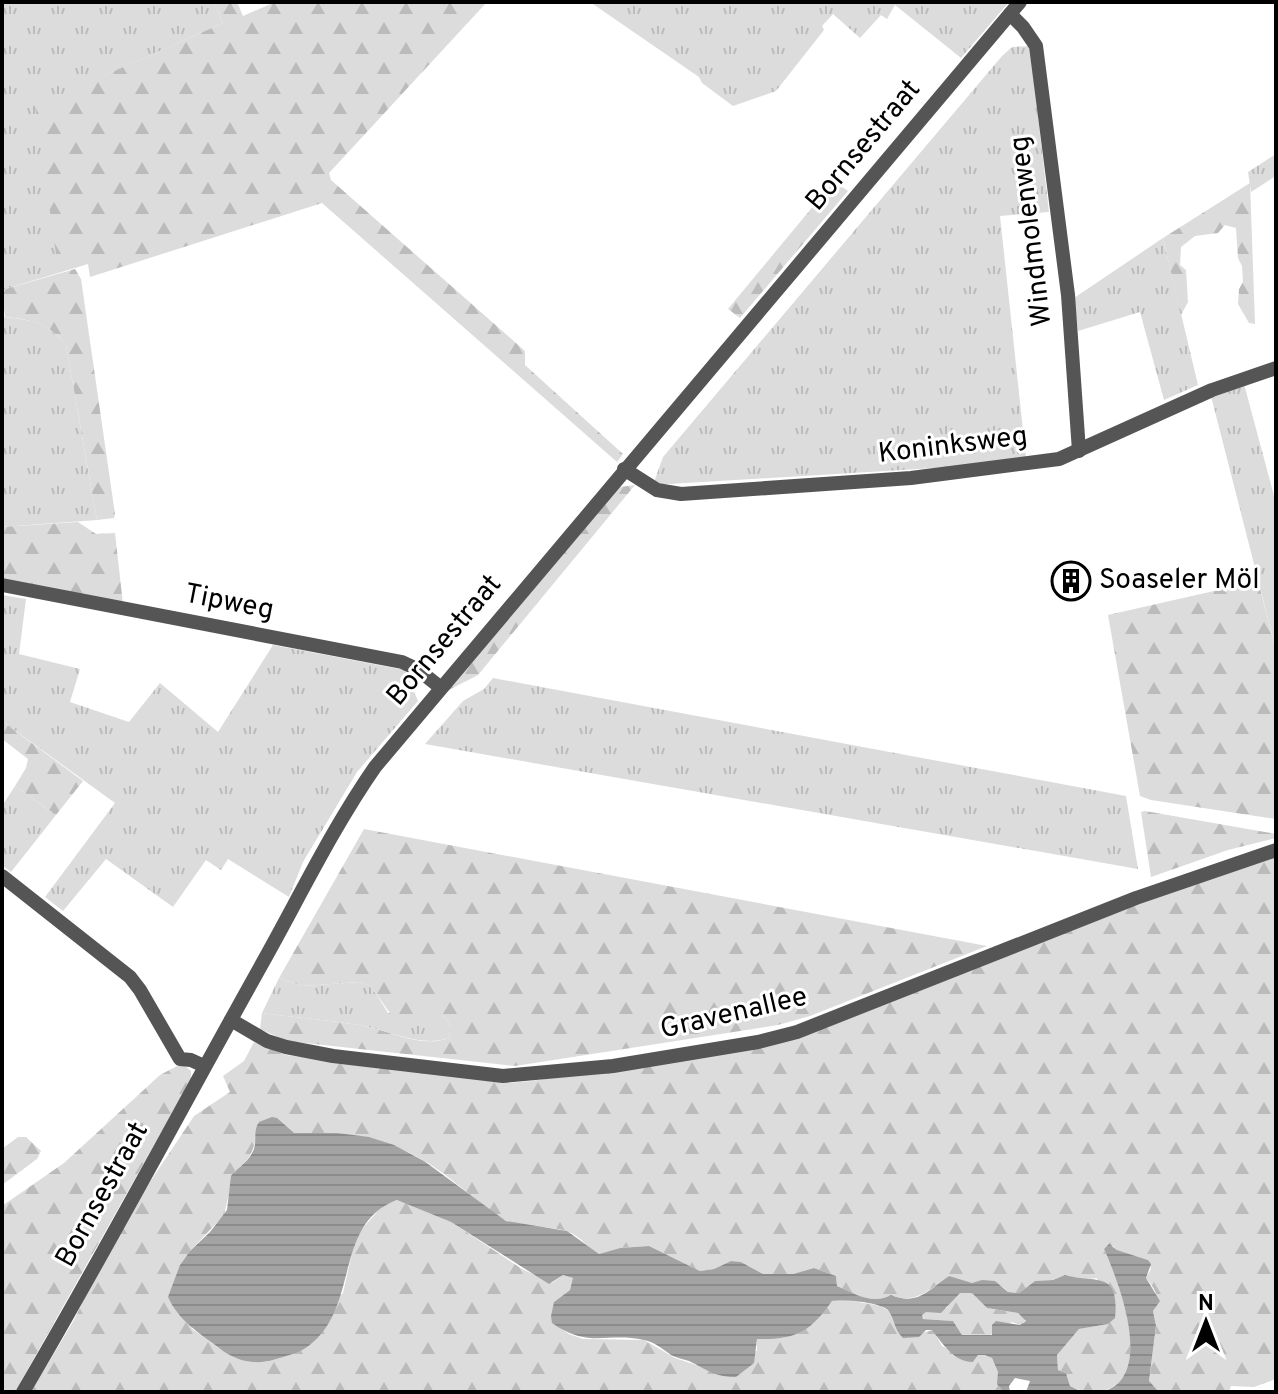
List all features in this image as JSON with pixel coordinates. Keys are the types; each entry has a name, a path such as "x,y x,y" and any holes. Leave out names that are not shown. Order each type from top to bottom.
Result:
{"street":[{"name":"Bornsestraat","path":"23,1392 348,806 375,767 1020,2"},
{"name":"Windmolenweg","path":"1010,14 1036,46 1068,295 1079,451"},
{"name":"Koninksweg","path":"624,469 657,490 681,494 911,478 1059,459 1212,390 1276,368"},
{"name":"Tipweg","path":"2,585 402,662 440,687"},
{"name":"Gravenallee","path":"231,1020 277,1045 333,1056 472,1073 503,1076 613,1066 758,1042 797,1032 1136,898 1276,850"},
{"path":"2,876 130,977 180,1059 204,1066"}],"green space":[{"path":"2,2 214,2 223,23 36,106 88,264 2,290"},
{"path":"214,2 237,2 243,16 275,2 487,2 329,173 331,180 525,351 525,365 623,454 617,462 322,203 90,277 88,264 56,254 35,106 223,23"},
{"path":"590,2 1009,2 961,58 895,5 887,19 881,15 860,38 833,14 776,91 733,106 702,83 699,77"},
{"path":"1030,46 1049,212 1000,216 1026,458 967,466 653,485 663,457 1002,56 1012,47"},
{"path":"1276,154 1276,176 1251,192 1248,172"},
{"path":"834,181 848,191 740,318 728,309"},
{"path":"1250,183 1255,324 1249,323 1238,304 1243,282 1236,228 1225,225 1218,233 1195,236 1181,247 1180,265 1186,270 1188,302 1181,315 1163,238"},
{"path":"1163,238 1198,385 1164,400 1140,312 1078,331 1074,298"},
{"path":"75,269 81,279 114,518 97,520 66,345 39,324 5,317 2,290"},
{"path":"3,317 38,324 53,332 66,345 97,520 2,527"},
{"path":"1244,384 1276,503 1276,650 1211,396"},
{"path":"635,485 478,675 447,691 620,487"},
{"path":"78,522 96,534 115,533 123,604 2,582 2,527"},
{"path":"1258,581 1276,650 1276,819 1140,796 1108,615"},
{"path":"2,595 26,599 19,654 80,669 70,702 129,722 160,683 218,732 273,645 405,670 418,701 357,772 303,862 289,897 228,859 221,870 206,860 173,907 106,859 63,911 45,897 115,803 2,721"},
{"path":"493,678 1126,796 1138,869 425,744 463,701 484,689"},
{"path":"2,721 83,781 56,815 15,786 28,759 2,739"},
{"path":"15,786 56,815 11,872 2,865 2,806"},
{"path":"1141,812 1276,834 1276,838 1228,850 1151,877"},
{"path":"364,829 987,946 810,1016 778,1025 515,1066 287,1041 260,1029 262,1013 369,1027 419,1040 449,1038 450,1025 442,1015 392,1016 375,992 360,982 303,986 279,978"},
{"path":"1276,854 1276,1379 1254,1387 1231,1386 1229,1392 1159,1392 1149,1382 1156,1327 1153,1311 1157,1302 1146,1278 1151,1269 1148,1260 1113,1246 1104,1249 1128,1322 1129,1361 1123,1377 1111,1388 1085,1391 1070,1386 1066,1373 1058,1370 1057,1355 1079,1329 1108,1324 1097,1278 1080,1280 1065,1275 1053,1280 1035,1281 1019,1293 1008,1292 995,1283 967,1283 949,1276 916,1297 891,1295 870,1299 837,1286 836,1276 814,1268 793,1274 763,1274 741,1262 731,1261 700,1271 649,1246 620,1248 599,1254 569,1232 519,1225 503,1219 434,1167 403,1150 362,1137 300,1133 256,1137 249,1157 234,1172 224,1215 180,1265 192,1329 235,1357 267,1362 343,1293 356,1236 383,1205 398,1200 451,1222 522,1269 552,1283 563,1275 574,1278 570,1290 554,1302 553,1323 583,1339 644,1340 675,1358 696,1365 757,1351 757,1339 783,1338 801,1332 832,1301 847,1300 881,1306 921,1333 933,1330 942,1346 973,1362 978,1355 985,1354 992,1358 998,1372 998,1384 1004,1392 31,1392 74,1320 116,1233 194,1116 230,1092 223,1076 244,1061 254,1042 286,1055 507,1083 787,1040 1200,878"},
{"path":"279,978 303,986 360,982 375,992 388,1013 442,1015 450,1025 449,1038 419,1040 369,1027 262,1013"},
{"path":"179,1065 191,1071 191,1079 15,1392 2,1392 2,1206 64,1163 160,1075"},
{"path":"18,1137 26,1137 41,1151 37,1159 2,1185 2,1149"},
{"path":"960,1292 972,1293 987,1308 1018,1313 1026,1320 1020,1325 1012,1322 987,1337 962,1335 953,1321 924,1319 921,1315 947,1308"}],"shaded area":[{"path":"272,1117 294,1133 337,1133 369,1137 394,1145 424,1161 506,1221 567,1231 599,1254 620,1248 649,1246 700,1271 731,1261 741,1262 763,1274 793,1274 814,1268 836,1276 837,1286 871,1299 891,1295 916,1298 949,1276 972,1283 995,1281 1008,1292 1019,1293 1035,1281 1053,1280 1065,1275 1109,1285 1116,1302 1115,1318 1108,1324 1079,1329 1057,1355 1058,1370 1066,1373 1070,1386 1082,1392 1026,1392 1030,1381 1015,1378 1009,1386 1010,1392 1004,1392 997,1384 998,1372 992,1358 978,1355 973,1362 960,1359 932,1330 926,1330 919,1337 903,1338 884,1307 844,1300 832,1301 801,1332 782,1338 757,1339 754,1363 736,1377 722,1376 671,1355 648,1341 587,1338 565,1331 552,1323 551,1316 554,1302 570,1290 573,1278 563,1275 549,1284 451,1222 397,1200 376,1212 363,1228 334,1313 322,1333 294,1354 268,1361 246,1361 225,1352 197,1331 183,1319 168,1297 180,1265 227,1210 231,1176 252,1154 259,1122","holes":["960,1293 972,1293 987,1308 1018,1313 1026,1321 1020,1325 996,1321 992,1325 992,1335 962,1335 953,1321 923,1319 922,1315 926,1312 941,1313"]},
{"path":"1109,1244 1151,1264 1146,1278 1160,1301 1153,1311 1156,1326 1149,1381 1159,1392 1102,1392 1118,1383 1127,1368 1130,1349 1124,1305 1104,1249"}],"place":[{"name":"Soaseler Möl","path":"1071,581"}]}
